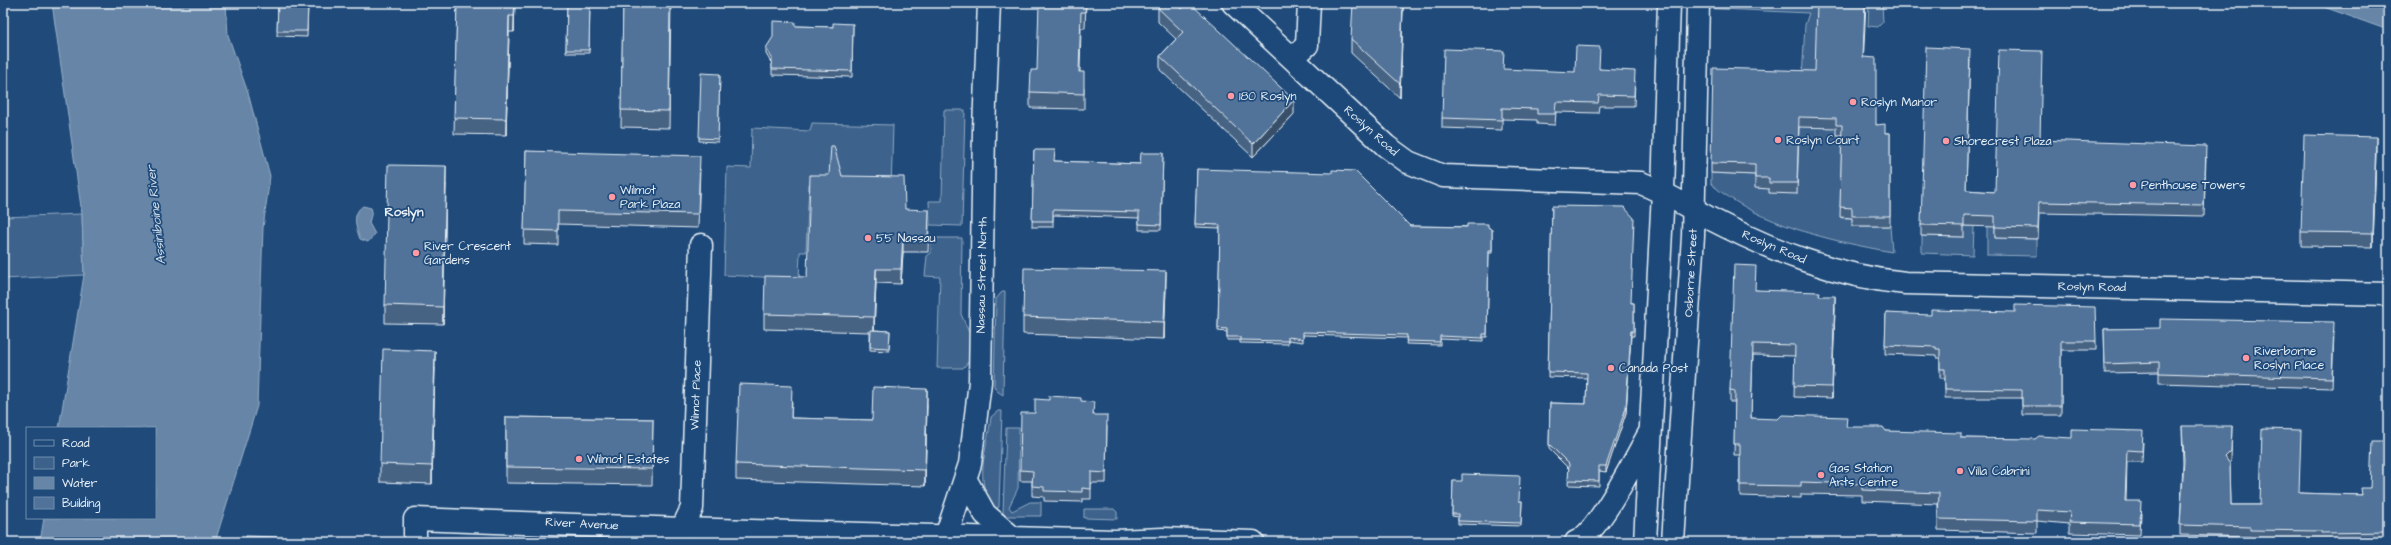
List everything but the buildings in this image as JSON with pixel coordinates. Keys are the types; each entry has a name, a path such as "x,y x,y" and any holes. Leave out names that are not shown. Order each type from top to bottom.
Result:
{"street":[{"name":"Nassau Street North","path":"945,539 966,480 973,448 980,382 984,129 989,3"},
{"name":"Roslyn Road","path":"1233,3 1386,146 1408,162 1431,173 1453,177 1641,183 1663,192 1739,233 1802,260 1837,271 1881,280 1912,283 2388,294"},
{"path":"1293,58 1307,45 1309,3"},
{"path":"1646,542 1663,192 1669,3"},
{"name":"Osborne Street","path":"1673,542 1687,350 1694,209 1698,3"},
{"name":"Wilmot Place","path":"680,536 692,508 701,245"},
{"path":"1576,542 1582,540 1596,524 1651,432"},
{"path":"966,480 985,514 1013,538"},
{"name":"River Avenue","path":"414,542 415,519 680,536 945,539 1013,538 1115,541 1253,542"}],"green space":[{"path":"1698,3 1817,3 1836,128 1842,135 1841,218 1852,218 1853,226 1890,226 1892,252 1821,236 1774,221 1730,198 1711,184 1711,173 1755,175 1800,116 1805,25 1809,13 1698,8"},
{"path":"1869,3 1882,3 1883,22 1878,27 1868,26"},
{"path":"944,110 965,110 962,226 930,225 929,201 942,201"},
{"path":"812,123 893,125 891,189 809,184 806,252 800,252 799,279 724,275 727,167 751,168 752,128 810,131"},
{"path":"82,214 84,275 3,279 3,217"},
{"path":"1964,226 1974,226 1973,255 1922,253 1922,236 1963,237"},
{"path":"1987,226 1995,226 1995,238 2037,239 2037,256 1987,255"},
{"path":"931,238 962,238 961,314 971,337 970,360 963,368 937,368 940,277 925,276 927,256 931,253"},
{"path":"1005,291 1003,395 997,391 994,386 996,299"},
{"path":"998,411 1002,411 999,507 994,510 984,487 983,465 991,417"},
{"path":"1006,428 1019,428 1018,488 1009,507 1012,511 1030,502 1041,502 1041,516 1006,516 1003,513"},
{"path":"1084,509 1114,509 1117,512 1117,519 1084,518"}],"water":[{"name":"Assiniboine River","path":"52,3 226,3 228,35 248,93 270,176 263,228 257,406 215,542 40,542 44,519 156,519 156,427 59,427 84,275 82,214"},
{"path":"2313,3 2388,3 2388,30"},
{"path":"363,206 371,208 372,211 369,223 375,234 368,242 360,239 356,226 357,213"}],"place":[{"name":"180 Roslyn","path":"1231,96"},
{"name":"Roslyn Manor","path":"1853,102"},
{"name":"Roslyn Court","path":"1778,140"},
{"name":"Shorecrest Plaza","path":"1946,141"},
{"name":"Penthouse Towers","path":"2133,185"},
{"name":"Wilmot Park Plaza","path":"612,197"},
{"name":"55 Nassau","path":"868,238"},
{"name":"River Crescent Gardens","path":"416,253"},
{"name":"Riverborne Roslyn Place","path":"2246,358"},
{"name":"Canada Post","path":"1611,368"},
{"name":"Wilmot Estates","path":"579,459"},
{"name":"Villa Cabrini","path":"1960,471"},
{"name":"Gas Station Arts Centre","path":"1821,475"}],"district":[{"name":"Roslyn","path":"404,212"}]}
